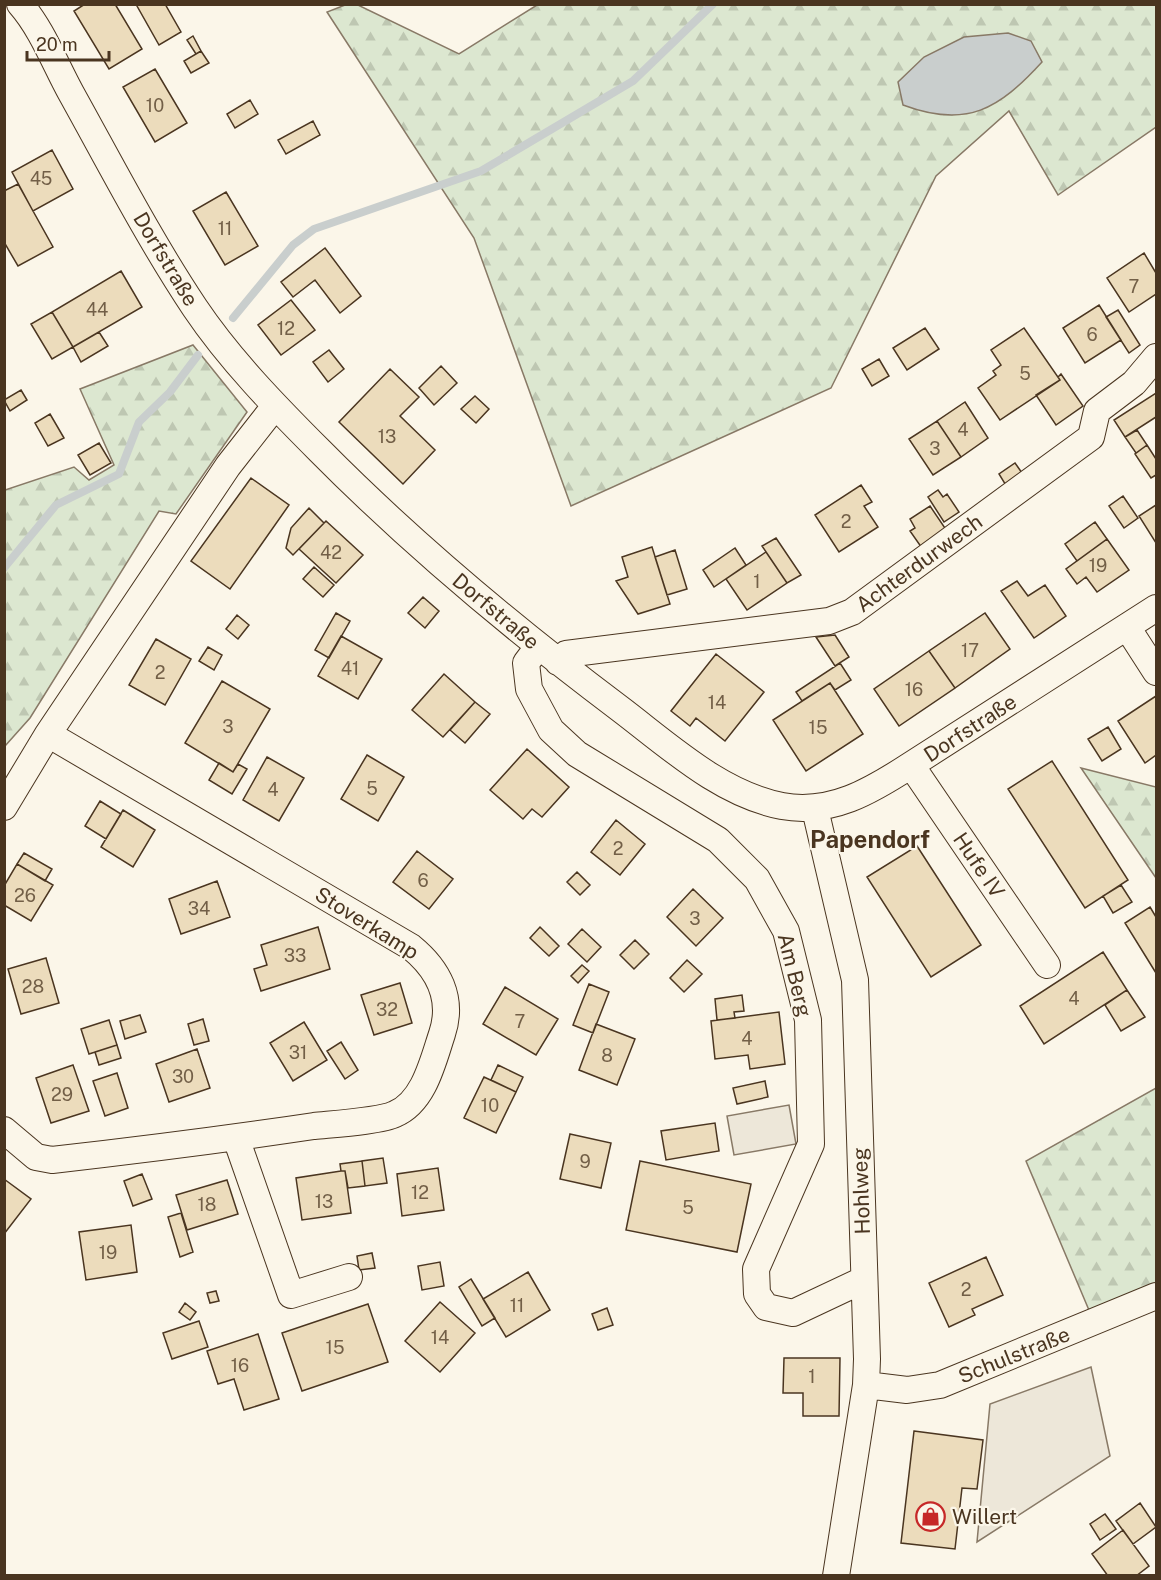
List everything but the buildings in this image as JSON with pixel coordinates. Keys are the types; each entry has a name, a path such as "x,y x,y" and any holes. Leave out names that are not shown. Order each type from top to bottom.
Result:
{"street":[{"name":"Dorfstraße","path":"20,4 149,233 196,309 274,406 532,655 558,662 699,768 741,792 780,806 815,809 847,801 875,788 1156,608"},
{"name":"Achterdurwech","path":"558,662 566,654 828,621 852,612 1090,437 1097,411 1154,364"},
{"path":"4,807 48,734 228,466 274,406"},
{"path":"1127,627 1156,672"},
{"name":"Am Berg","path":"532,655 529,689 551,730 577,753 718,840 757,879 786,931 808,1020 811,1144 756,1269 757,1294 766,1307 793,1313 863,1280"},
{"name":"Stoverkamp","path":"4,1131 36,1157 52,1160 236,1138 396,1114 423,1090 443,1030 445,1000 440,979 430,963 411,947 48,734"},
{"name":"Hufe IV","path":"911,765 1047,965"},
{"name":"Hohlweg","path":"815,809 855,980 866,1385 842,1554 836,1575"},
{"path":"236,1138 291,1295 349,1277"},
{"name":"Schulstraße","path":"866,1385 907,1390 940,1385 1156,1296"}],"green space":[{"path":"345,5 358,5 459,54 537,5 1156,5 1156,127 1058,195 1009,111 936,176 831,388 571,506 474,238 327,12"},
{"path":"193,345 247,412 176,514 159,511 30,718 5,746 5,490 74,467 89,480 114,465 80,389"},
{"path":"1081,768 1156,787 1156,878"},
{"path":"1156,1088 1156,1296 1094,1322 1026,1161"}],"shaded area":[{"path":"1008,33 1031,41 1042,62 996,103 964,114 946,115 903,105 898,82 924,57 964,37"},
{"path":"789,1105 796,1144 734,1155 727,1116"},
{"path":"1091,1367 1110,1456 977,1542 990,1404"}],"waterway":[{"path":"233,318 293,245 314,229 481,171 633,81 713,4"},
{"path":"4,568 56,505 119,474 139,422 170,392 198,355"}],"place":[{"name":"Willert","path":"931,1516"}],"district":[{"name":"Papendorf","path":"870,839"}]}
